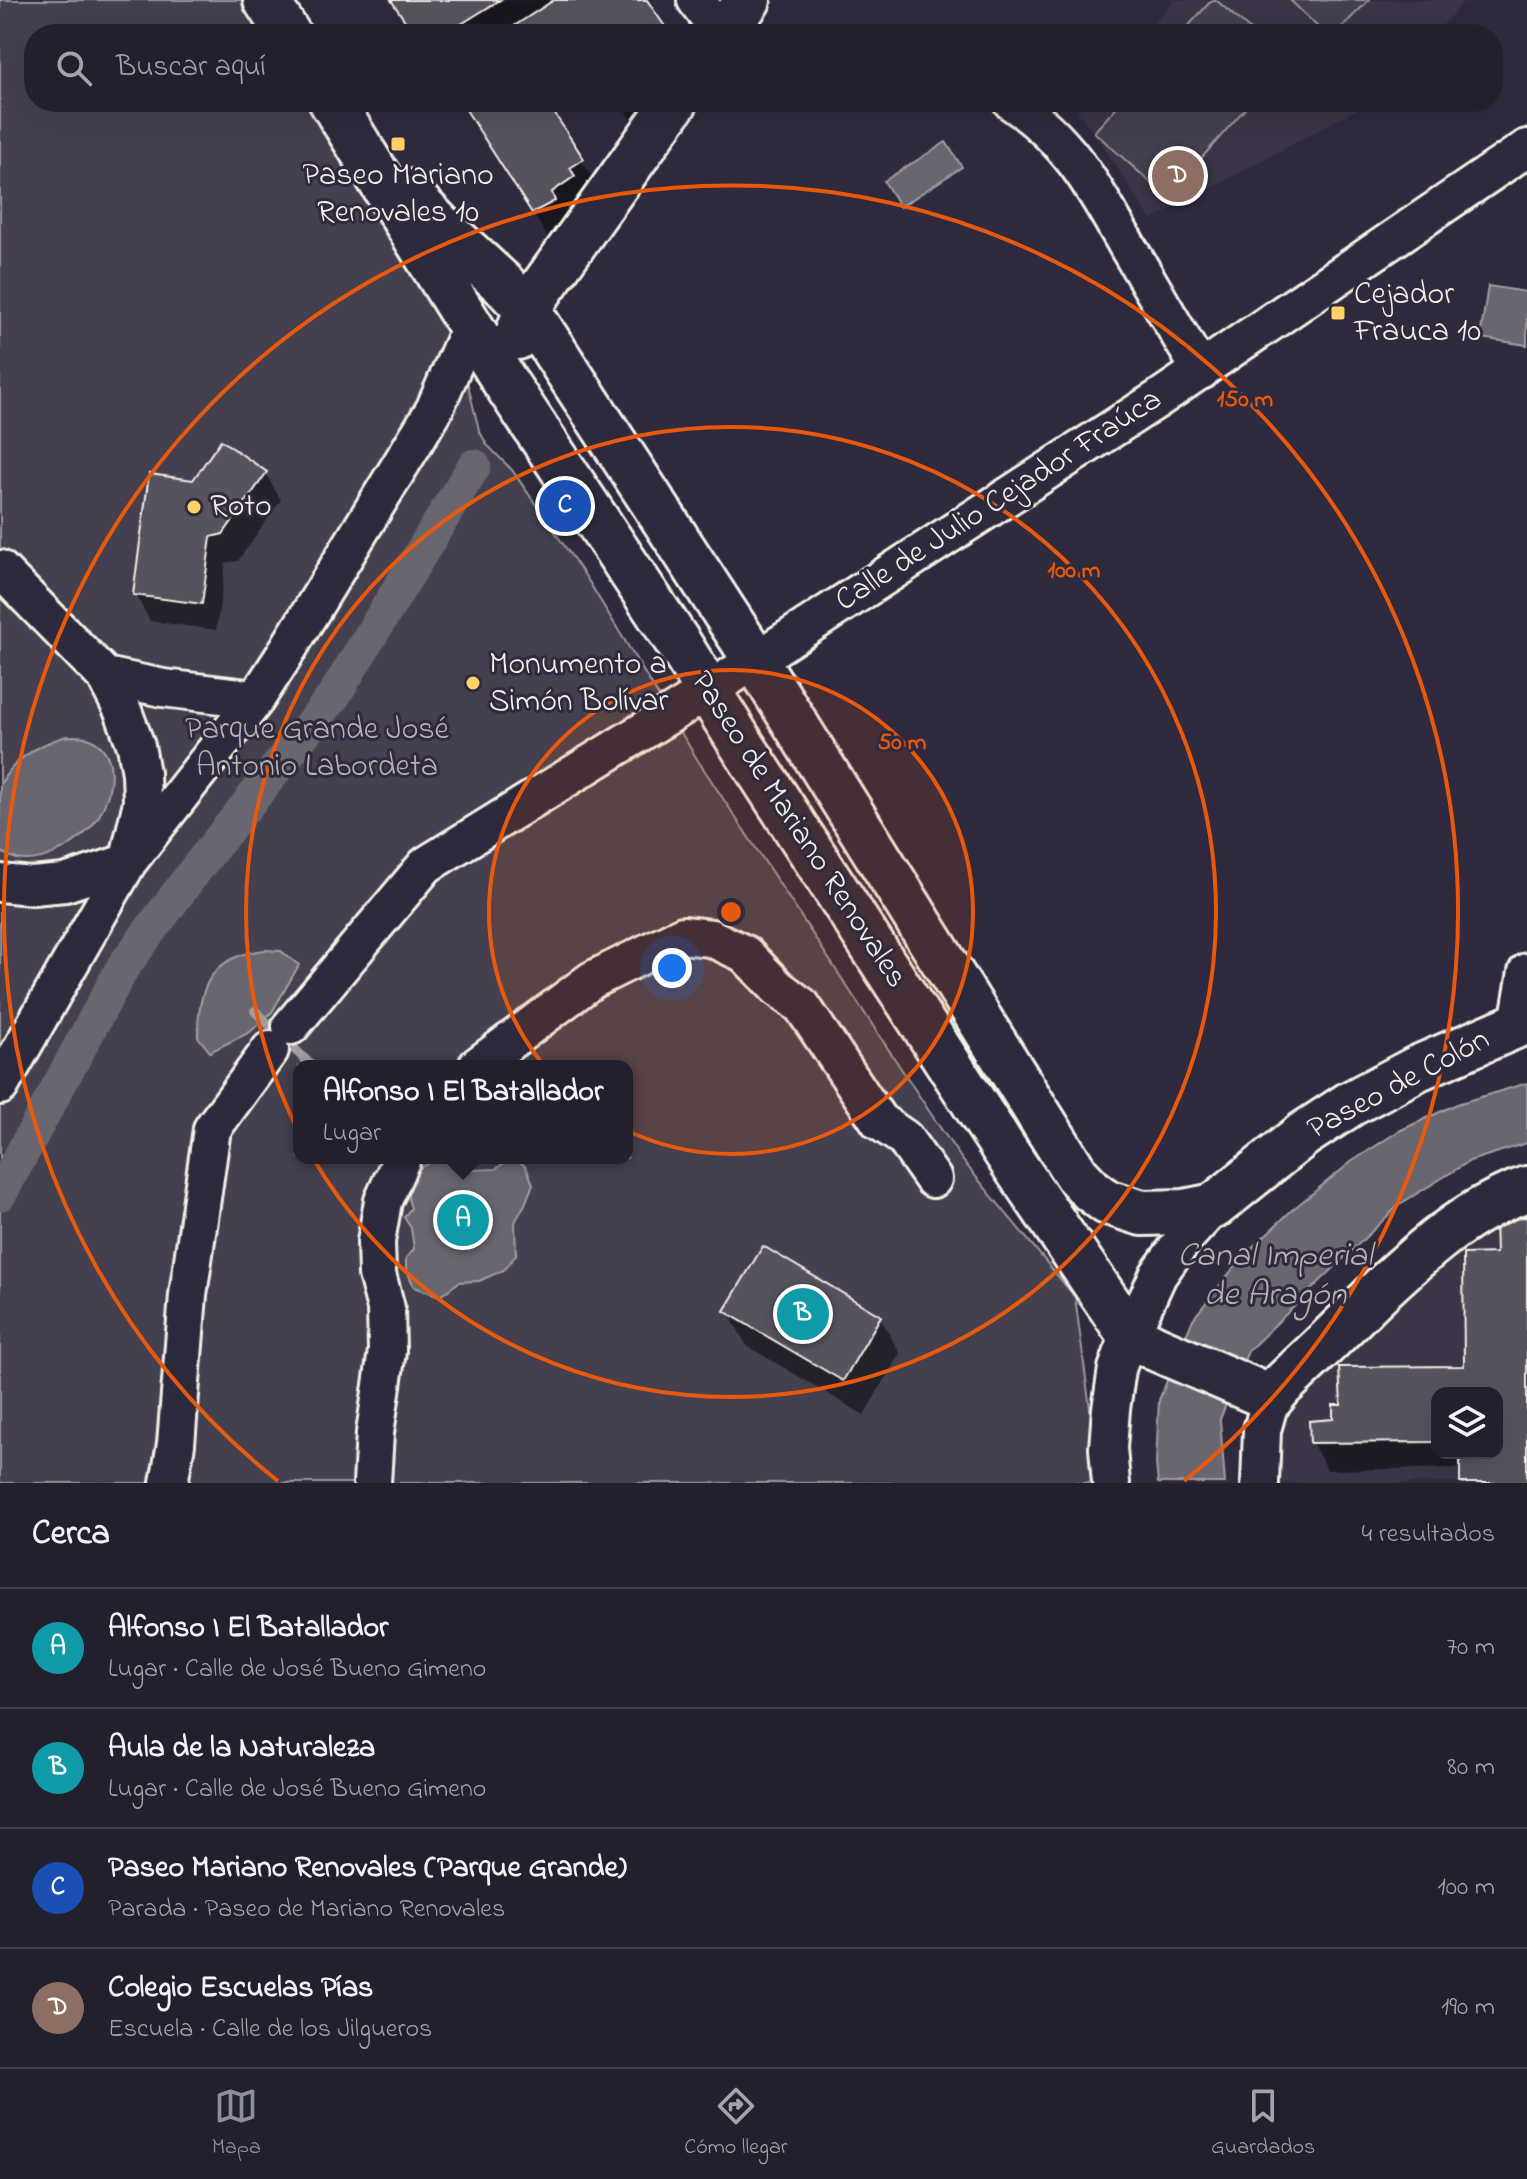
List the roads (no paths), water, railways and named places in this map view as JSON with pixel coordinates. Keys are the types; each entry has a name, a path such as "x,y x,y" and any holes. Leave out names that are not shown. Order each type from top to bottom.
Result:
{"main road":[{"path":"266,0 282,24"},
{"path":"730,24 748,0"},
{"name":"Paseo de Mariano Renovales","path":"338,112 505,382 1015,1166 1142,1342"},
{"path":"505,382 527,309 668,112"},
{"name":"Paseo de Mariano Renovales","path":"363,150 527,309 755,659 1076,1174 1107,1202 1142,1213 1184,1212 1214,1206"},
{"name":"Paseo de Colón","path":"1214,1206 1304,1134 1350,1104 1418,1068 1522,1022"},
{"path":"1142,1342 1257,1393 1281,1386 1423,1251 1480,1209 1527,1189"}],"street":[{"path":"696,0 715,24"},
{"path":"1027,112 1062,143 1086,174 1201,371"},
{"name":"Calle de Julio Cejador Fraúca","path":"169,1483 176,1444 188,1295 212,1129 280,1038 426,865 708,691 1201,371 1527,148"},
{"path":"4,1068 128,862 256,699 434,410 470,327"},
{"path":"434,410 450,395 467,386 482,382 505,382"},
{"path":"0,569 105,676 123,711 136,746 142,802 128,862"},
{"path":"105,676 163,688 256,699"},
{"path":"0,883 32,886 65,883 128,862"},
{"path":"485,1060 592,980 683,935 711,938 745,954 778,988 802,1006 879,1121 904,1138 933,1179"},
{"path":"1522,1022 1527,972"},
{"path":"372,1483 375,1433 387,1351 386,1308 377,1274 376,1242 383,1201 399,1164"},
{"name":"Paseo de Colón","path":"1111,1483 1108,1448 1117,1369 1142,1342 1150,1291 1168,1259 1214,1206"},
{"path":"1257,1393 1262,1430 1260,1483"}],"water":[{"path":"946,142 962,167 900,207 884,181"},
{"path":"1488,286 1527,292 1527,345 1480,338"},
{"path":"67,736 85,737 97,743 109,760 110,783 104,806 81,837 54,854 25,860 12,857 0,850 0,785 12,767 28,753"},
{"path":"265,950 281,951 299,965 272,1012 250,1032 210,1052 198,1037 198,1019 211,977 232,959"},
{"name":"Canal Imperial de Aragón","path":"1527,1083 1527,1143 1470,1161 1400,1204 1248,1351 1220,1419 1225,1483 1158,1483 1159,1400 1193,1319 1243,1256 1292,1210 1351,1162 1399,1131 1457,1104"},
{"path":"468,1164 472,1170 496,1169 502,1164 522,1164 526,1167 533,1184 515,1222 516,1255 504,1270 479,1281 459,1282 440,1296 414,1287 406,1268 406,1258 414,1249 411,1228 404,1217 411,1208 408,1187 411,1178 423,1166"}],"waterway":[{"path":"0,1194 123,967 196,869 333,697 474,466"},
{"path":"255,1011 306,1060"}],"place":[{"name":"Paseo Mariano Renovales 10","path":"398,144"},
{"name":"Colegio Escuelas Pías","path":"1178,176"},
{"name":"Cejador Frauca 10","path":"1338,313"},
{"name":"Paseo Mariano Renovales (Parque Grande)","path":"565,506"},
{"name":"Roto","path":"194,507"},
{"name":"Monumento a Simón Bolívar","path":"473,683"},
{"name":"Alfonso I El Batallador","path":"463,1220"},
{"name":"Aula de la Naturaleza","path":"803,1314"}],"park label":[{"name":"Parque Grande José Antonio Labordeta","path":"317,748"}]}
